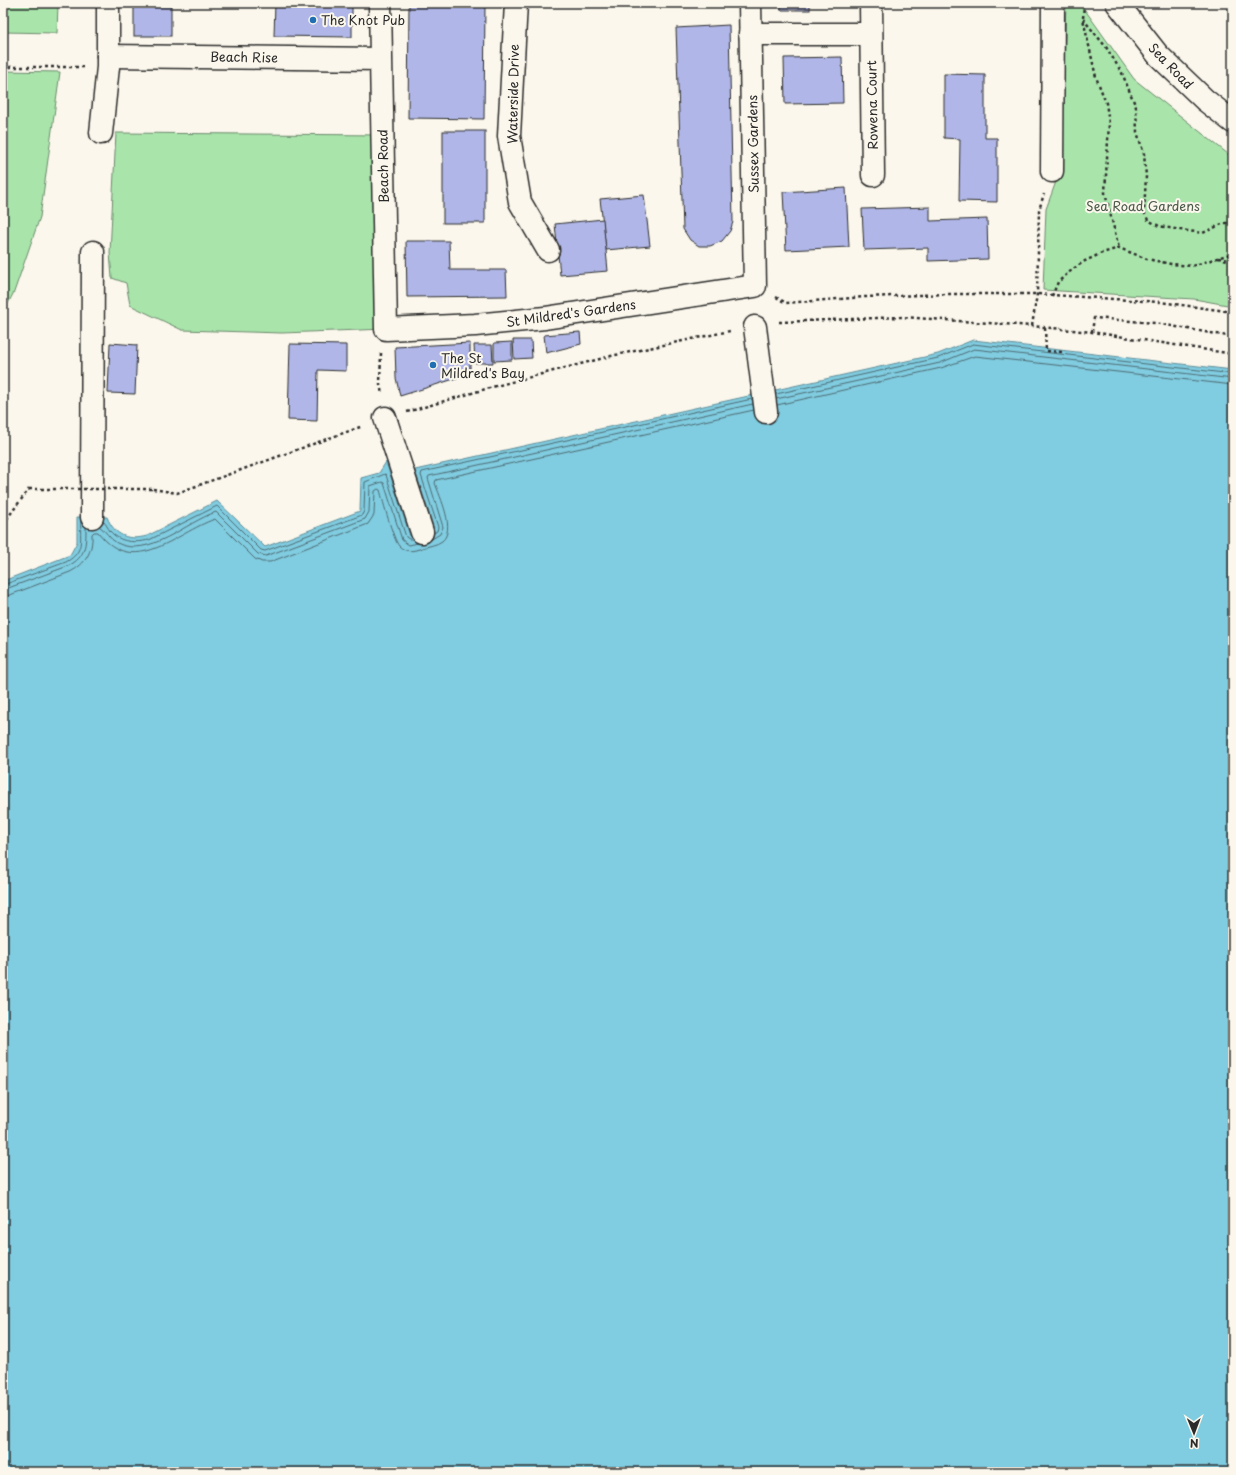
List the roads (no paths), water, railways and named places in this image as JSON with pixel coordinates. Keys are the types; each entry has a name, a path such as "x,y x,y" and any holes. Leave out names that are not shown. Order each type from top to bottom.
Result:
{"street":[{"path":"100,133 108,61 108,3"},
{"name":"Beach Road","path":"380,3 386,329"},
{"name":"Waterside Drive","path":"516,3 509,136 520,202 548,250"},
{"name":"Sussex Gardens","path":"750,3 755,286"},
{"name":"Rowena Court","path":"871,3 870,34 873,175"},
{"path":"1052,3 1052,171"},
{"name":"Sea Road","path":"1117,3 1158,55 1205,100 1233,122"},
{"path":"750,34 870,34"},
{"name":"Beach Rise","path":"108,61 380,59"},
{"path":"92,517 93,252"},
{"name":"St Mildred's Gardens","path":"386,329 475,325 545,318 755,286"},
{"path":"755,326 766,412"},
{"path":"386,418 422,532"}],"water":[{"path":"973,340 1233,370 1233,1472 3,1472 3,581 70,555 77,542 77,517 107,517 118,533 123,536 134,538 147,536 217,501 265,547 360,511 361,478 379,473 386,462 410,536 434,528 415,470 938,354"}],"place":[{"name":"The Knot Pub","path":"313,20"},
{"name":"The St Mildred's Bay","path":"433,365"}],"park label":[{"name":"Sea Road Gardens","path":"1143,206"}]}
